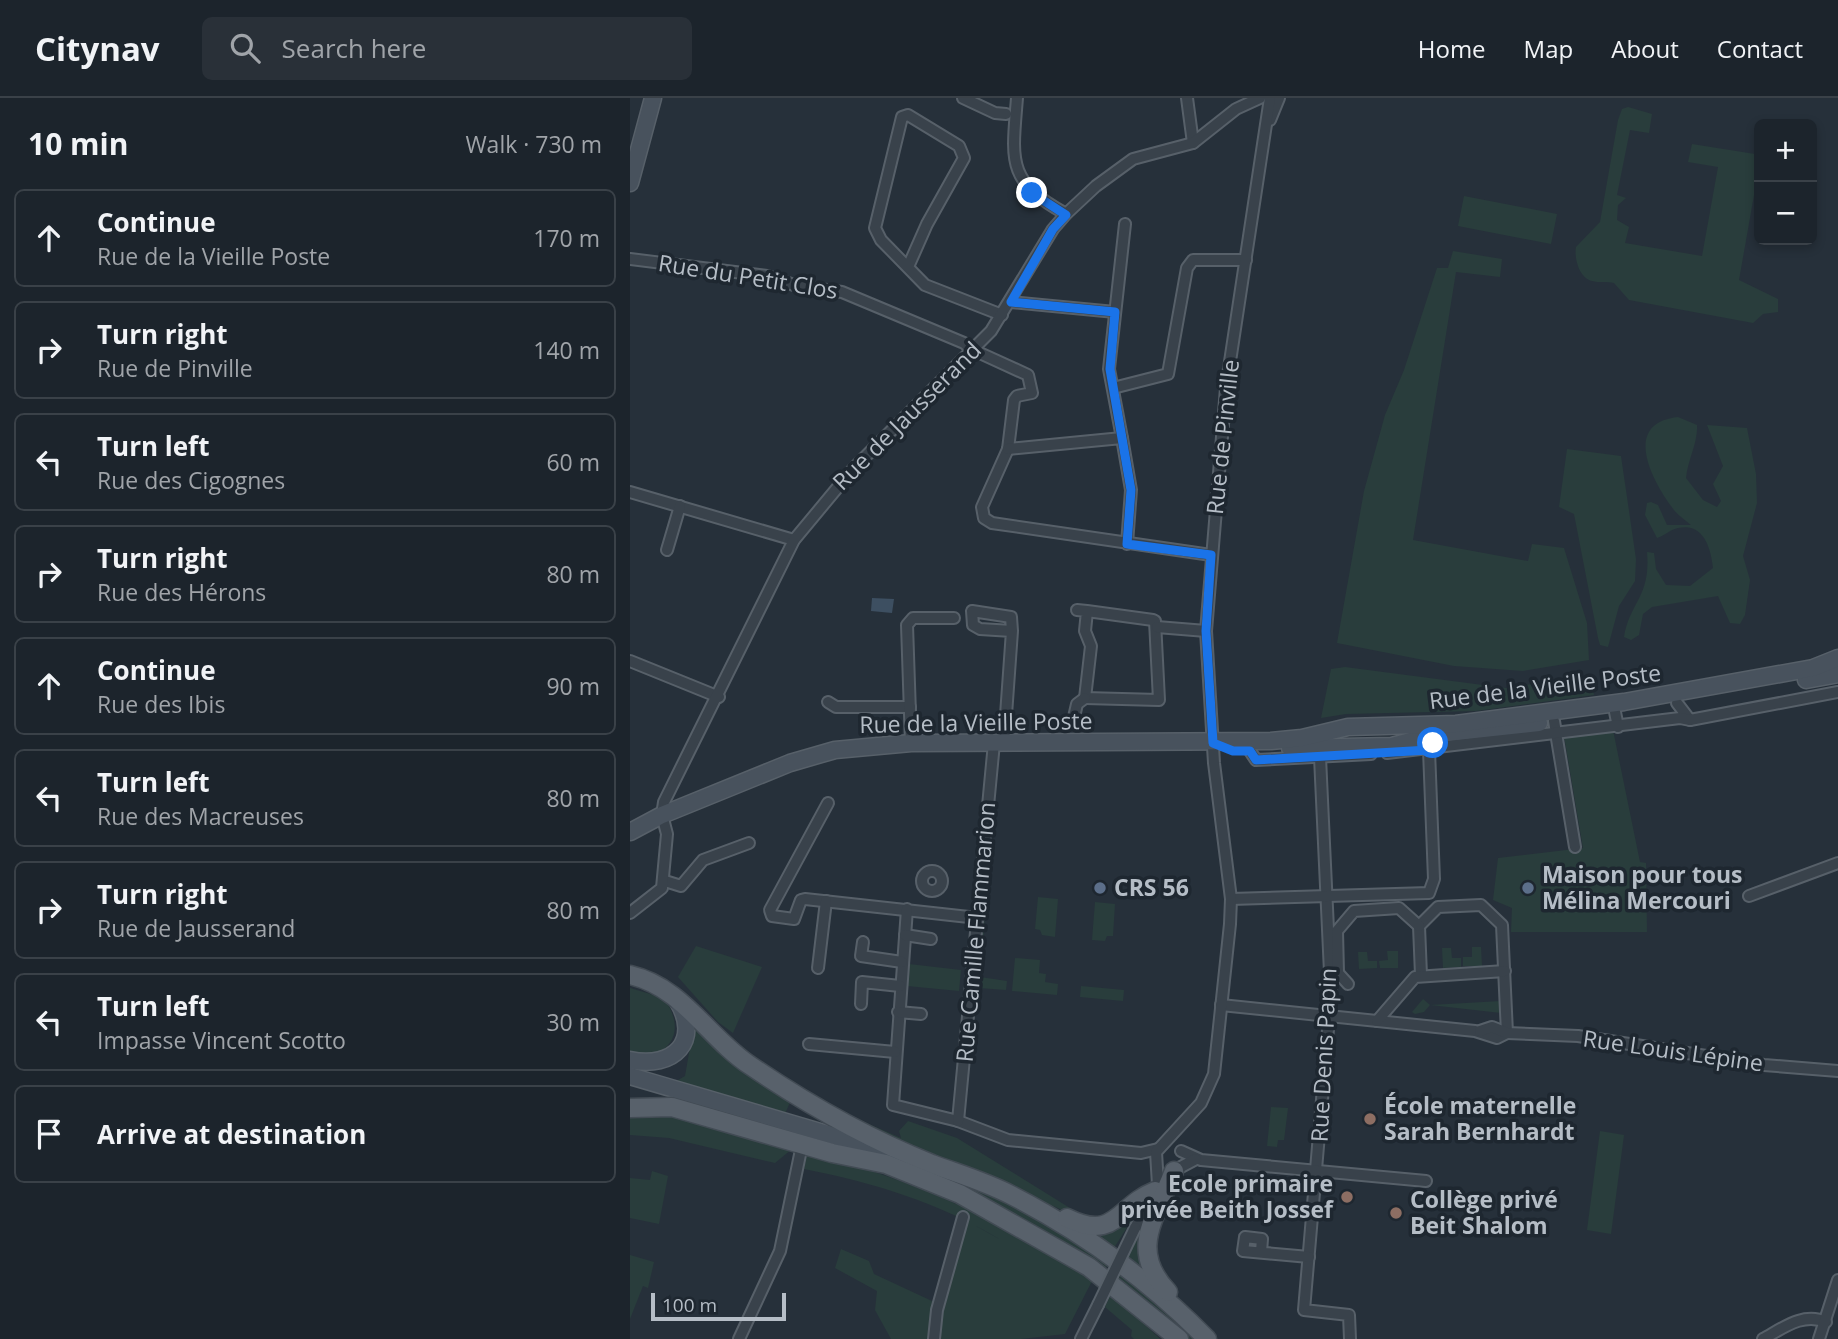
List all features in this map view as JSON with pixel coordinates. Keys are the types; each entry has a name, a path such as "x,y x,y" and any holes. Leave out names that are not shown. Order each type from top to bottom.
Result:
{"main road":[{"path":"630,183 653,98"},
{"name":"Rue de la Vieille Poste","path":"630,832 662,815 811,756 835,750 911,743 1213,743 1302,738 1348,727 1456,724 1624,702 1813,668 1838,658"},
{"name":"Rue de la Vieille Poste","path":"1213,743 1233,751 1316,754 1424,745 1437,734 1555,728 1616,719 1677,703 1838,674"},
{"path":"630,975 657,984 673,995 747,1064 870,1137 931,1164 1080,1224 1096,1227 1122,1217 1157,1188"},
{"path":"630,1060 658,1063 672,1056 681,1046 687,1024 673,995"},
{"path":"630,1076 931,1164"},
{"path":"630,1085 924,1177 1000,1213 1057,1246 1137,1302 1179,1339"},
{"path":"630,1108 649,1105 673,1107 802,1145 886,1164"},
{"path":"1165,1162 1149,1233 1148,1262 1157,1280 1198,1322 1203,1335"},
{"path":"1011,1195 1068,1228 1135,1274 1203,1335"},
{"path":"1137,1302 1139,1311 1167,1339"}],"street":[{"path":"963,98 995,113 1006,114"},
{"path":"1017,98 1014,159 1021,179 1032,193 1066,215"},
{"path":"1187,98 1193,143"},
{"name":"Rue de Jausserand","path":"662,815 668,794 719,697 794,540 853,468 917,408 991,331 1053,229 1066,215 1133,159 1193,143 1236,109 1260,98"},
{"name":"Rue de Pinville","path":"1179,1131 1210,1085 1231,899 1213,743 1206,631 1226,388 1270,98"},
{"name":"Rue de Pinville","path":"1265,132 1279,98"},
{"path":"1247,105 1266,112"},
{"path":"908,267 927,224 964,158 959,146 908,116 902,117 875,228 881,240 925,285 1002,315"},
{"path":"1125,224 1110,369 1131,490 1127,544"},
{"name":"Rue du Petit Clos","path":"630,259 766,276 797,286 842,292 861,307 964,343 971,349 1028,375 1032,393 1017,396 1014,400 1007,449"},
{"path":"1113,388 1168,374 1187,268 1193,260 1246,260"},
{"path":"1011,302 1115,312"},
{"path":"1122,438 1007,449 981,510 987,521 1211,555"},
{"path":"630,492 794,540"},
{"path":"667,550 680,506"},
{"path":"1074,717 1077,704 1086,698 1159,700 1157,627 1153,620 1082,611 1091,646 1086,698"},
{"path":"911,743 907,625 913,618 954,618"},
{"path":"1157,627 1206,631"},
{"name":"Rue Camille Flammarion","path":"958,1121 978,918 1012,631"},
{"path":"630,661 719,697"},
{"name":"Rue de la Vieille Poste","path":"1616,719 1690,720 1838,692"},
{"path":"828,702 836,707 910,707"},
{"path":"1677,703 1690,720"},
{"path":"1555,728 1575,847"},
{"name":"Rue de la Vieille Poste","path":"1424,745 1555,728"},
{"path":"1231,899 1432,891 1434,879 1424,745"},
{"name":"Rue Denis Papin","path":"1316,754 1331,1017 1304,1310 1349,1315 1350,1339"},
{"path":"828,803 770,912 775,918 794,919 801,900 811,899 978,918"},
{"path":"630,913 655,896 665,881 667,834 662,815"},
{"path":"665,881 681,886 703,860 749,843"},
{"path":"1749,896 1838,863"},
{"path":"929,911 931,891"},
{"path":"818,968 825,901"},
{"path":"1419,926 1438,906 1484,906 1504,927 1507,1033"},
{"path":"1348,984 1338,973 1336,931 1354,911 1399,908 1419,926 1421,975"},
{"path":"907,909 893,1105 958,1121 1008,1140 1141,1153 1165,1162 1196,1159 1426,1181"},
{"path":"905,935 931,939"},
{"path":"863,942 861,956 902,962"},
{"path":"1377,1021 1411,981 1421,975 1505,971"},
{"path":"861,1004 862,982 900,986"},
{"name":"Rue Louis Lépine","path":"1221,1005 1480,1031 1492,1027 1507,1033 1578,1036 1764,1065 1838,1071"},
{"path":"898,1012 921,1014"},
{"path":"809,1044 895,1052"},
{"path":"1165,1162 1183,1160 1179,1149 1179,1131"},
{"path":"1081,1339 1157,1188 1179,1131"},
{"path":"739,1339 780,1251 802,1145"},
{"path":"1165,1162 1179,1149"},
{"path":"1179,1149 1196,1159"},
{"path":"934,1339 938,1304 963,1217"},
{"path":"1261,1252 1262,1239 1245,1237 1243,1251 1309,1257"},
{"path":"1819,1339 1838,1280"},
{"path":"1763,1339 1803,1318 1817,1318 1826,1322"}],"green space":[{"path":"1628,107 1652,114 1649,133 1630,130 1617,195 1626,198 1618,205 1617,220 1629,227 1625,243 1702,256 1718,167 1688,162 1692,144 1754,154 1754,195 1739,280 1778,299 1778,312 1763,314 1753,323 1629,300 1614,283 1592,281 1584,276 1577,262 1576,247 1600,222 1622,109"},
{"path":"1464,196 1557,214 1551,244 1458,226"},
{"path":"1453,251 1502,259 1500,277 1456,272 1413,540 1528,561 1532,544 1564,548 1587,623 1589,660 1523,671 1454,666 1337,643 1364,491 1385,415 1404,370 1437,268 1448,268"},
{"path":"1678,417 1697,425 1686,478 1703,500 1717,507 1721,501 1713,484 1723,466 1707,425 1747,428 1756,474 1757,503 1743,556 1750,580 1745,615 1740,624 1730,623 1718,596 1652,607 1643,614 1639,635 1631,640 1624,637 1646,579 1647,552 1654,553 1656,569 1666,585 1690,586 1713,568 1708,545 1700,533 1687,527 1678,528 1657,538 1645,515 1647,503 1651,502 1658,505 1667,525 1691,525 1675,512 1663,494 1649,467 1646,453 1646,440 1651,429 1661,421"},
{"path":"1567,449 1621,456 1636,559 1635,581 1619,606 1608,647 1600,645 1598,638 1574,514 1559,507"},
{"path":"1345,667 1506,688 1591,675 1594,695 1476,711 1346,714 1321,718 1331,669"},
{"path":"1613,730 1640,862 1646,863 1647,932 1511,932 1512,908 1493,900 1498,858 1583,848 1564,736"},
{"path":"1038,897 1058,899 1055,937 1042,935 1040,930 1035,929"},
{"path":"1095,902 1115,904 1113,936 1107,936 1105,941 1092,940"},
{"path":"985,921 980,977 1007,981 1006,990 979,988 977,1008 974,1008 982,924"},
{"path":"696,946 762,967 733,1033 718,1022 678,977"},
{"path":"1472,947 1481,947 1482,966 1463,966 1463,957 1472,957"},
{"path":"1442,948 1451,948 1452,958 1461,958 1461,967 1443,968"},
{"path":"1387,951 1398,951 1398,968 1380,968 1379,961 1388,960"},
{"path":"1358,952 1367,952 1368,961 1377,961 1377,968 1359,969"},
{"path":"1015,958 1040,960 1039,973 1046,974 1045,982 1058,984 1057,995 1012,991"},
{"path":"909,964 961,970 959,991 907,986"},
{"path":"1081,986 1124,990 1123,1001 1080,997"},
{"path":"630,988 664,998 673,1015 673,1038 669,1045 653,1056 630,1053"},
{"path":"1423,999 1430,1005 1424,1012 1412,1012"},
{"path":"1501,1001 1501,1013 1430,1005"},
{"path":"687,1009 734,1060 791,1100 784,1116 673,1083 685,1076 692,1036"},
{"path":"1271,1107 1288,1108 1284,1140 1278,1140 1277,1147 1267,1146"},
{"path":"650,1112 701,1120 792,1149 775,1163 669,1138 630,1135 630,1117"},
{"path":"847,1117 901,1138 899,1131 908,1121 957,1138 1086,1218 1078,1217 948,1160 902,1145"},
{"path":"1600,1131 1624,1135 1611,1234 1587,1230"},
{"path":"811,1153 886,1176 958,1205 1026,1239 1092,1281 1065,1334 1021,1339 937,1339 939,1311 965,1220 881,1188 804,1169 807,1155"},
{"path":"904,1161 991,1192 1035,1213 1109,1262 1104,1271 903,1164"},
{"path":"652,1171 668,1176 659,1224 630,1218 630,1178 650,1180"},
{"path":"1154,1201 1152,1281 1126,1261"},
{"path":"1140,1207 1112,1251 1089,1230"},
{"path":"841,1249 869,1261 874,1274 932,1301 931,1339 891,1339 875,1310 877,1291 835,1268"},
{"path":"630,1255 654,1262 648,1288 643,1286 630,1319"},
{"path":"1122,1270 1200,1339 1188,1339 1118,1281"},
{"path":"1111,1294 1160,1339 1134,1339 1131,1336 1132,1330 1105,1307"}],"water":[{"path":"872,598 894,599 892,613 871,611"}],"place":[{"name":"CRS 56","path":"1100,888"},
{"name":"Maison pour tous Mélina Mercouri","path":"1528,888"},
{"name":"École maternelle Sarah Bernhardt","path":"1370,1119"},
{"name":"Ecole primaire privée Beith Jossef","path":"1347,1197"},
{"name":"Collège privé Beit Shalom","path":"1396,1213"}],"route":[{"path":"1032,193 1066,215 1053,229 1011,302 1115,312 1110,376 1131,490 1127,544 1211,555 1206,631 1213,743 1233,751 1250,751 1256,760 1429,750 1433,743"}]}
